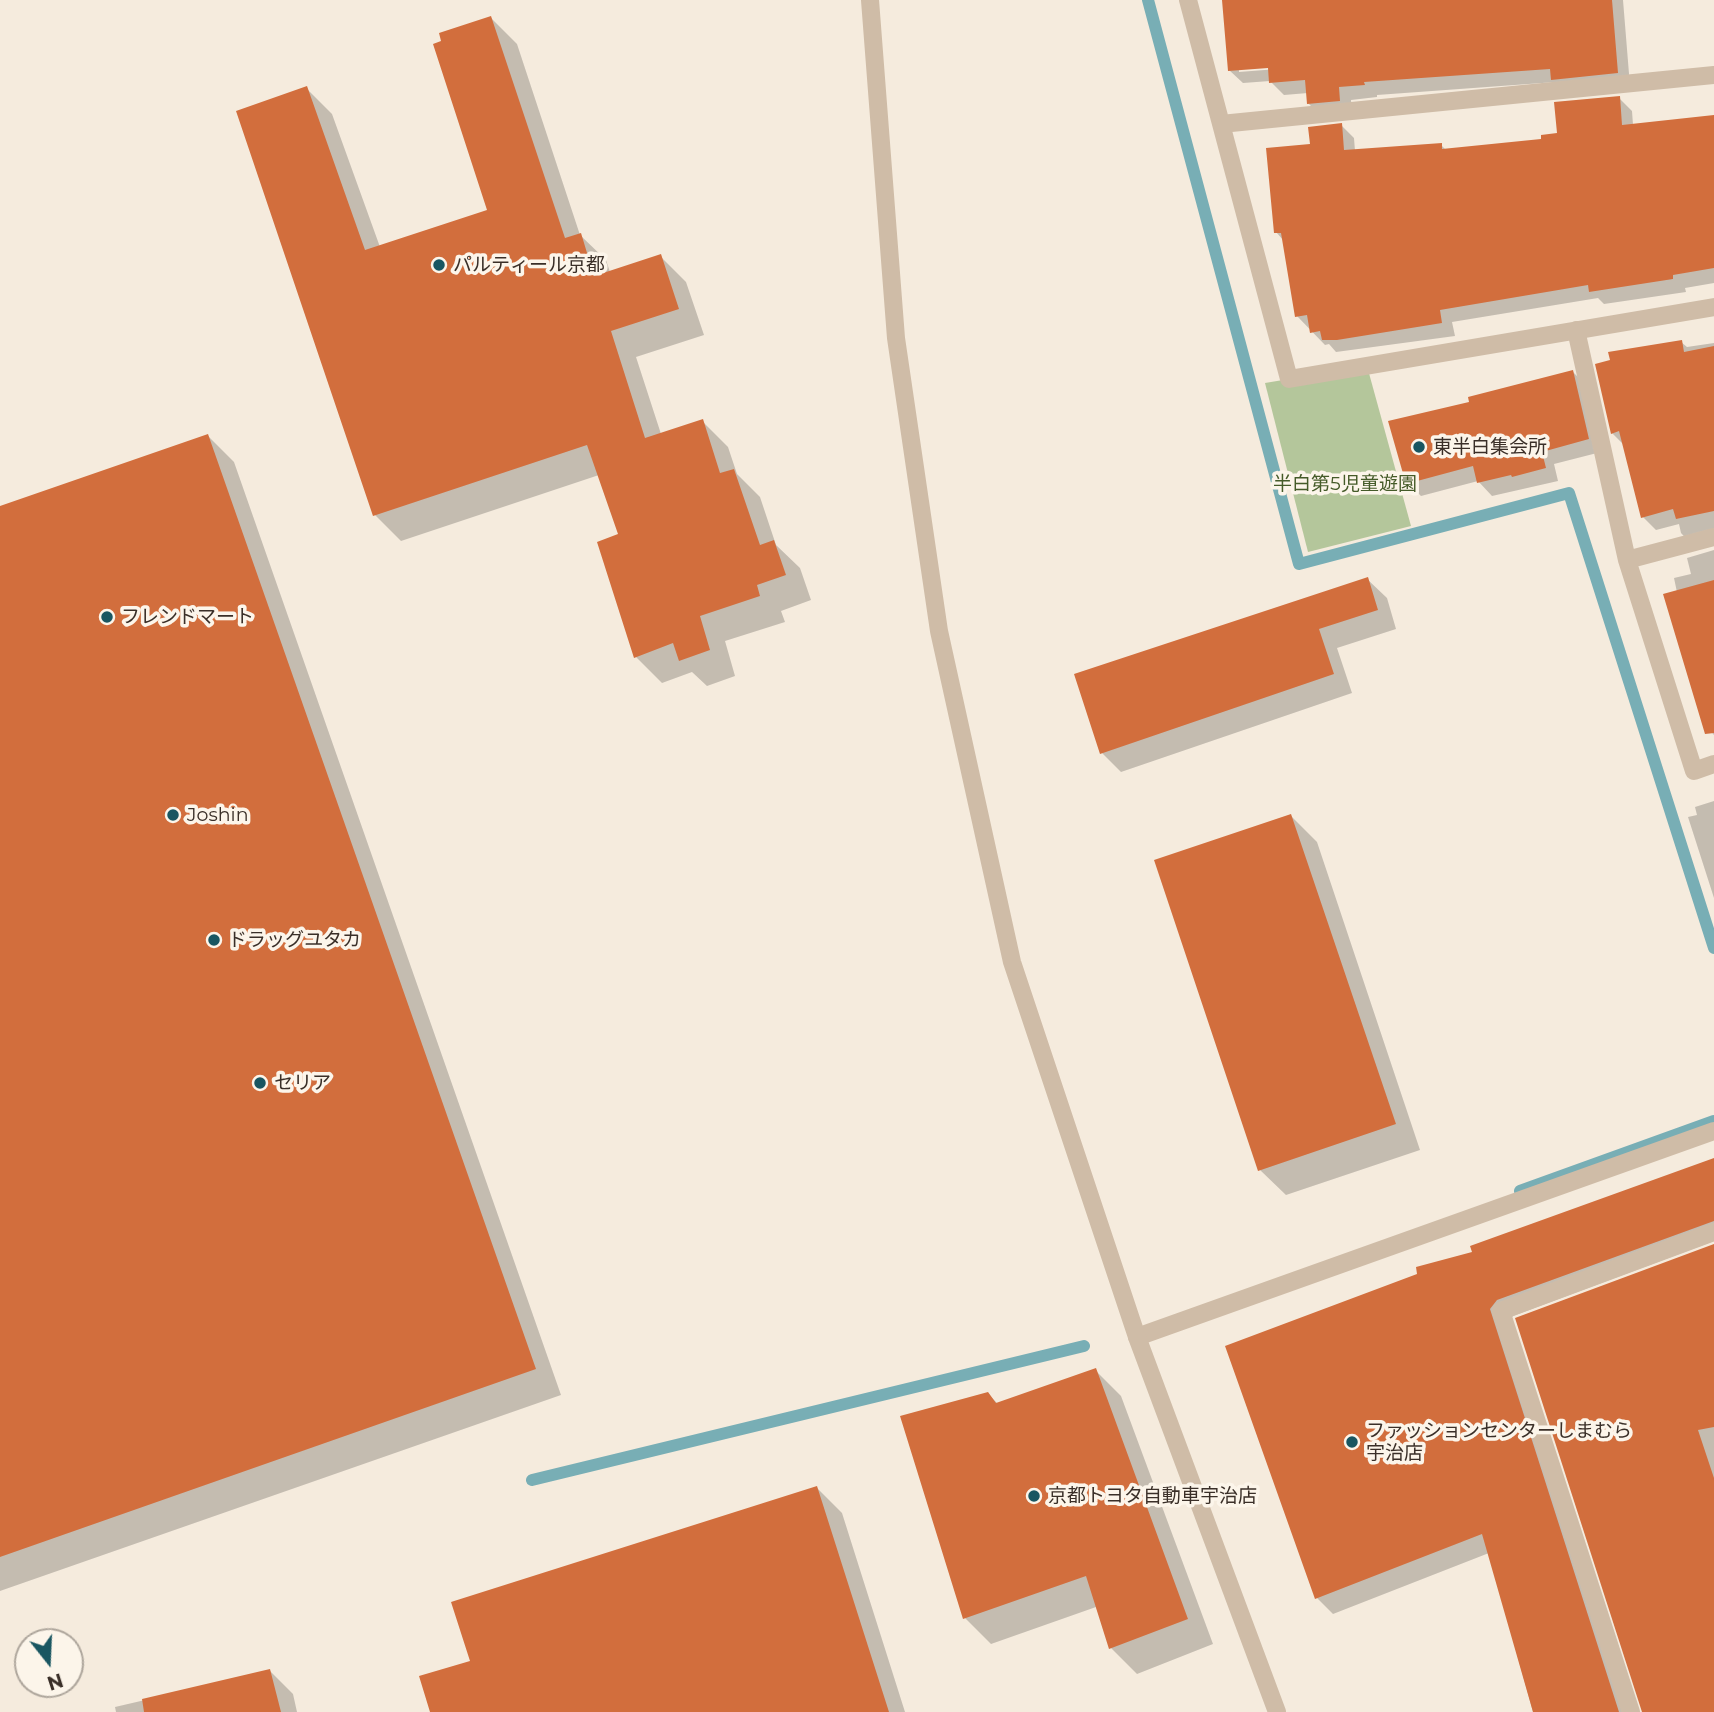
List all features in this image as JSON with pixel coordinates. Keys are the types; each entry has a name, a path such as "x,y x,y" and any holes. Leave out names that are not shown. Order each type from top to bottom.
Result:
{"street":[{"path":"870,0 896,338 939,631 1012,962 1137,1337 1277,1712"},
{"path":"1188,0 1289,379 1714,307"},
{"path":"1221,124 1714,75"},
{"path":"1576,330 1627,560 1694,771 1714,764"},
{"path":"1627,560 1714,537"},
{"path":"1137,1337 1714,1131"},
{"path":"1631,1712 1500,1311 1714,1232"}],"green space":[{"name":"半白第5児童遊園","path":"1367,366 1411,526 1308,552 1265,383"}],"building":[{"path":"1222,0 1612,0 1618,73 1551,80 1550,69 1364,82 1365,85 1339,87 1340,101 1307,104 1305,80 1269,83 1268,68 1228,71"},
{"name":"パルティール京都","path":"491,16 565,238 581,233 594,276 661,254 679,309 611,331 645,438 703,419 720,473 734,469 760,545 774,540 786,575 757,585 760,596 700,616 710,650 679,661 673,643 634,658 597,542 618,534 587,445 373,516 236,111 307,86 365,250 487,210 433,44 441,41 439,33"},
{"path":"1620,96 1622,125 1714,115 1714,268 1673,275 1673,279 1589,292 1588,285 1440,310 1442,323 1337,340 1322,340 1320,331 1310,333 1307,315 1295,317 1281,233 1274,233 1266,148 1310,144 1308,127 1342,123 1344,150 1442,143 1442,149 1541,139 1541,135 1557,133 1554,102"},
{"path":"1682,340 1684,352 1714,346 1714,511 1676,519 1673,509 1641,518 1619,431 1611,434 1595,364 1610,360 1608,352"},
{"path":"1573,370 1589,439 1542,452 1546,468 1512,477 1511,475 1477,483 1473,466 1406,484 1388,421 1469,402 1468,397"},
{"path":"208,434 536,1369 0,1557 0,506"},
{"path":"1368,577 1378,610 1319,629 1334,674 1100,754 1074,674"},
{"path":"1714,580 1714,733 1705,734 1663,594"},
{"path":"1291,814 1396,1124 1258,1171 1154,860"},
{"path":"1714,1158 1714,1221 1497,1300 1490,1309 1619,1712 1533,1712 1482,1534 1315,1599 1225,1346 1417,1274 1416,1267 1472,1252 1470,1246"},
{"path":"1714,1244 1714,1427 1698,1430 1714,1478 1714,1712 1642,1712 1515,1318"},
{"name":"京都トヨタ自動車宇治店","path":"1096,1368 1188,1619 1109,1649 1086,1576 963,1619 900,1416 988,1392 996,1403"},
{"path":"817,1486 889,1712 430,1712 419,1676 470,1661 451,1602"},
{"path":"270,1669 281,1712 144,1712 142,1699"}],"waterway":[{"path":"1148,0 1299,564 1569,493 1714,948"},
{"path":"1520,1191 1714,1121"},
{"path":"532,1480 1084,1346"}],"place":[{"name":"パルティール京都","path":"439,265"},
{"name":"東半白集会所","path":"1419,447"},
{"name":"フレンドマート","path":"107,617"},
{"name":"Joshin","path":"173,815"},
{"name":"ドラッグユタカ","path":"214,940"},
{"name":"セリア","path":"260,1083"},
{"name":"ファッションセンターしまむら 宇治店","path":"1352,1442"},
{"name":"京都トヨタ自動車宇治店","path":"1034,1496"}]}
